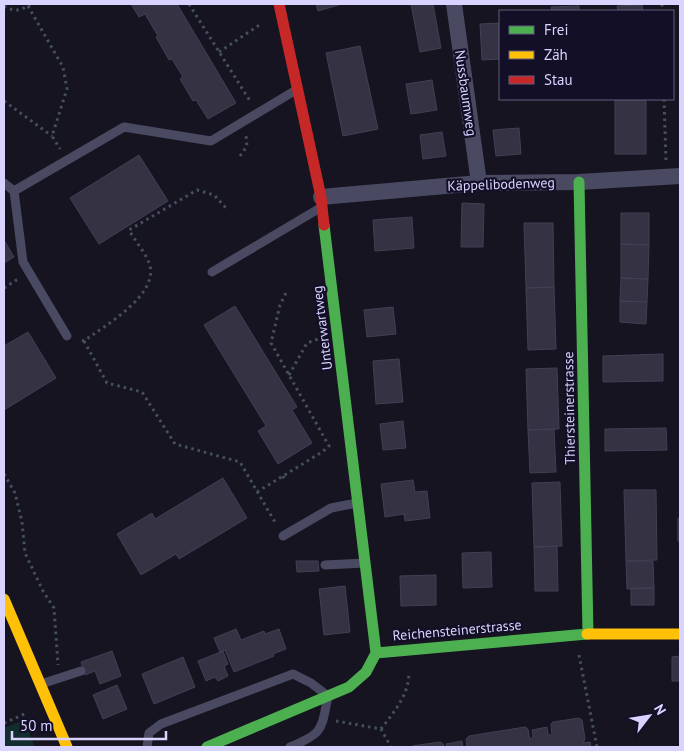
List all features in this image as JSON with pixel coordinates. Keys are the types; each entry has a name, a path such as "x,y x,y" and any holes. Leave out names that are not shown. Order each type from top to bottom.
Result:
{"street":[{"name":"Nussbaumweg","path":"454,4 479,183"},
{"name":"Unterwartweg","path":"280,8 322,202 376,653"},
{"name":"Käppelibodenweg","path":"322,202 479,183 579,182 673,176"},
{"name":"Thiersteinerstrasse","path":"579,182 588,634"},
{"path":"4,599 67,747"},
{"name":"Reichensteinerstrasse","path":"207,747 349,687 363,677 370,668 376,653 588,634 680,634"}],"lane":[{"path":"14,192 124,127 211,141 298,88"},
{"path":"4,183 14,192 23,262 67,336"},
{"path":"212,272 322,202"},
{"path":"283,536 331,508 357,503"},
{"path":"325,565 365,563"},
{"path":"40,684 81,671"},
{"path":"147,747 149,734 161,724 293,674 311,683 328,696 322,727 311,738 290,747"}],"path":[{"path":"190,4 257,113"},
{"path":"4,6 11,10 17,10 29,5 63,67 68,89 52,136"},
{"path":"219,52 280,8"},
{"path":"664,100 673,176"},
{"path":"4,101 52,136 66,160"},
{"path":"240,156 246,146"},
{"path":"84,341 138,301 149,284 150,265 129,230 197,190 214,195 228,209"},
{"path":"257,492 329,446 271,343 280,305 286,293"},
{"path":"289,375 307,343 337,332"},
{"path":"67,336 84,341 107,383 142,392 175,444 240,462 283,536"},
{"path":"4,474 15,493 22,522 25,553 43,591 54,608 58,666 62,677"},
{"path":"283,476 286,482"},
{"path":"575,635 597,747"},
{"path":"381,729 400,705 409,678 408,650"},
{"path":"4,723 28,714"},
{"path":"324,719 381,729"},
{"path":"381,729 391,747"}],"green space":[{"path":"24,720 35,747 4,747 4,728"}],"building":[{"path":"131,4 177,4 236,103 208,119 196,100 193,101 180,79 183,77 172,59 169,60 145,14 139,17"},
{"path":"316,4 342,4 318,11"},
{"path":"411,4 433,4 441,48 420,52"},
{"path":"642,5 643,10 618,10 617,6"},
{"path":"579,6 579,10 552,10 551,7"},
{"path":"499,23 499,59 482,60 480,24"},
{"path":"360,46 378,129 343,136 326,53"},
{"path":"432,80 437,110 411,114 406,84"},
{"path":"615,100 646,100 646,154 615,154"},
{"path":"519,128 521,154 496,156 493,130"},
{"path":"442,132 446,156 423,159 420,135"},
{"path":"139,155 168,201 99,244 70,198"},
{"path":"462,203 484,204 483,247 461,247"},
{"path":"621,213 649,213 649,245 621,244"},
{"path":"412,217 414,248 375,251 373,220"},
{"path":"524,223 553,223 554,287 526,288"},
{"path":"4,240 14,257 4,263"},
{"path":"621,244 649,245 648,279 621,278"},
{"path":"621,278 648,279 647,302 620,301"},
{"path":"554,287 556,349 528,350 526,288"},
{"path":"620,301 647,302 646,324 620,322"},
{"path":"235,306 297,407 292,410 312,443 278,464 258,431 266,426 204,325"},
{"path":"393,307 396,334 367,337 364,310"},
{"path":"28,332 56,378 4,410 4,346"},
{"path":"663,354 663,381 603,382 603,356"},
{"path":"399,359 403,402 376,404 373,361"},
{"path":"557,368 559,429 528,430 526,369"},
{"path":"403,421 406,448 383,450 380,424"},
{"path":"666,428 667,450 605,451 605,429"},
{"path":"554,429 556,472 530,473 528,430"},
{"path":"223,478 247,518 179,559 176,554 141,575 117,534 152,513 155,519"},
{"path":"413,480 415,492 427,491 430,518 405,521 404,514 385,517 381,484"},
{"path":"560,482 562,546 534,547 532,483"},
{"path":"624,490 656,490 657,560 626,561"},
{"path":"678,518 680,518 680,541 678,541"},
{"path":"557,546 558,591 535,591 534,547"},
{"path":"491,552 492,587 463,588 462,553"},
{"path":"296,561 318,561 319,571 297,572"},
{"path":"626,561 653,561 654,588 627,589"},
{"path":"436,575 436,605 401,606 400,576"},
{"path":"345,586 350,632 324,635 319,589"},
{"path":"631,588 654,588 654,605 631,605"},
{"path":"236,629 241,640 264,631 265,634 279,629 286,649 273,654 274,656 234,672 225,650 220,652 214,638"},
{"path":"112,651 121,676 100,684 95,671 85,675 81,662"},
{"path":"223,651 228,664 224,666 228,676 218,681 215,677 206,681 198,661"},
{"path":"680,656 680,681 672,681 672,657"},
{"path":"183,657 195,687 154,704 142,674"},
{"path":"117,685 127,709 103,719 93,695"},
{"path":"579,718 582,720 585,739 583,743 590,742 591,747 467,747 466,739 469,736 525,727 528,729 530,740 533,736 532,730 547,727 548,734 552,736 551,724 553,722"},
{"path":"462,741 463,747 447,747 446,744"},
{"path":"440,742 444,747 412,747 412,746"}],"traffic: fast":[{"path":"579,182 588,634"},
{"path":"324,225 376,653"},
{"path":"207,747 349,687 366,672 376,653 587,634"}],"traffic: slow":[{"path":"4,599 67,747"},
{"path":"587,634 680,634"}],"traffic: jam":[{"path":"279,4 321,197 324,225"}]}
